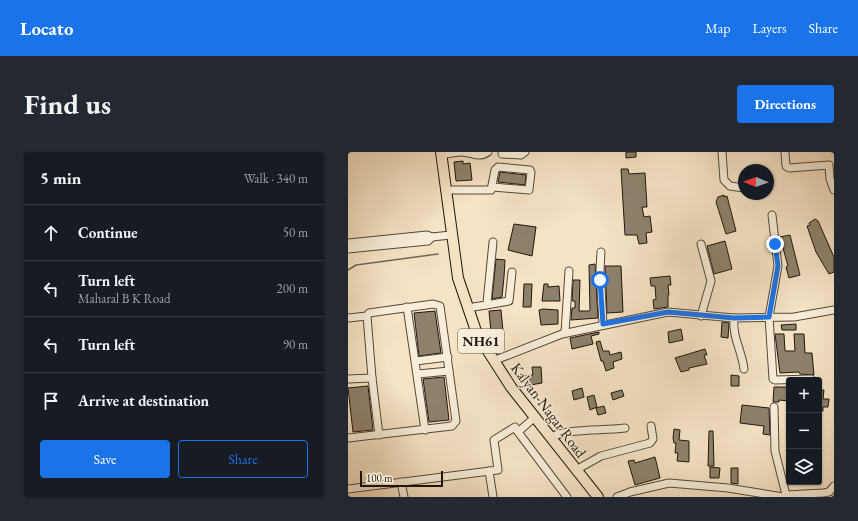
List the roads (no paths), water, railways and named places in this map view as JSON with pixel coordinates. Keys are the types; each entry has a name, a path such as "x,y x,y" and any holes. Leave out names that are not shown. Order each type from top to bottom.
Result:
{"highway":[{"name":"Kalyan-Nagar Road","path":"441,153 458,278 477,334 493,361 550,437 598,497"}],"street":[{"path":"441,153 464,152 476,156 483,155 488,152"},
{"path":"501,167 502,153 521,155 525,152"},
{"path":"722,152 724,180 730,186 738,187"},
{"path":"785,152 786,166 788,168 832,165 830,179 834,190"},
{"path":"445,190 489,191 493,187 496,168 501,167 531,171 530,189 493,187"},
{"path":"772,215 778,266 769,317 773,378 775,380 786,380"},
{"path":"348,243 427,235 432,237 451,235"},
{"path":"348,249 428,241 432,237"},
{"path":"486,305 493,242"},
{"path":"701,244 712,280 701,316"},
{"path":"601,252 600,275 603,324"},
{"path":"565,333 569,271"},
{"path":"467,308 508,301 512,272"},
{"path":"348,318 367,316 369,313 407,307 433,304 440,306 456,421 452,426 348,438"},
{"path":"407,307 425,430"},
{"path":"493,361 565,333 603,324 668,312 734,318 794,317 834,310"},
{"path":"367,316 372,378 379,435"},
{"path":"734,318 735,341 744,369"},
{"path":"416,361 448,357"},
{"path":"418,374 449,371"},
{"path":"348,379 372,378"},
{"path":"774,407 775,451 786,495"},
{"path":"518,432 535,417"},
{"path":"576,470 601,456 650,443 653,439 651,426"},
{"path":"348,489 498,470 494,440 516,427 518,432 567,497"},
{"path":"550,437 563,432 625,428"},
{"path":"489,470 493,497"},
{"path":"402,482 404,497"},
{"path":"617,497 630,492 668,483 728,488 783,497 786,495 829,492 834,486"}],"waterway":[{"path":"348,270 356,265 438,254"}]}
